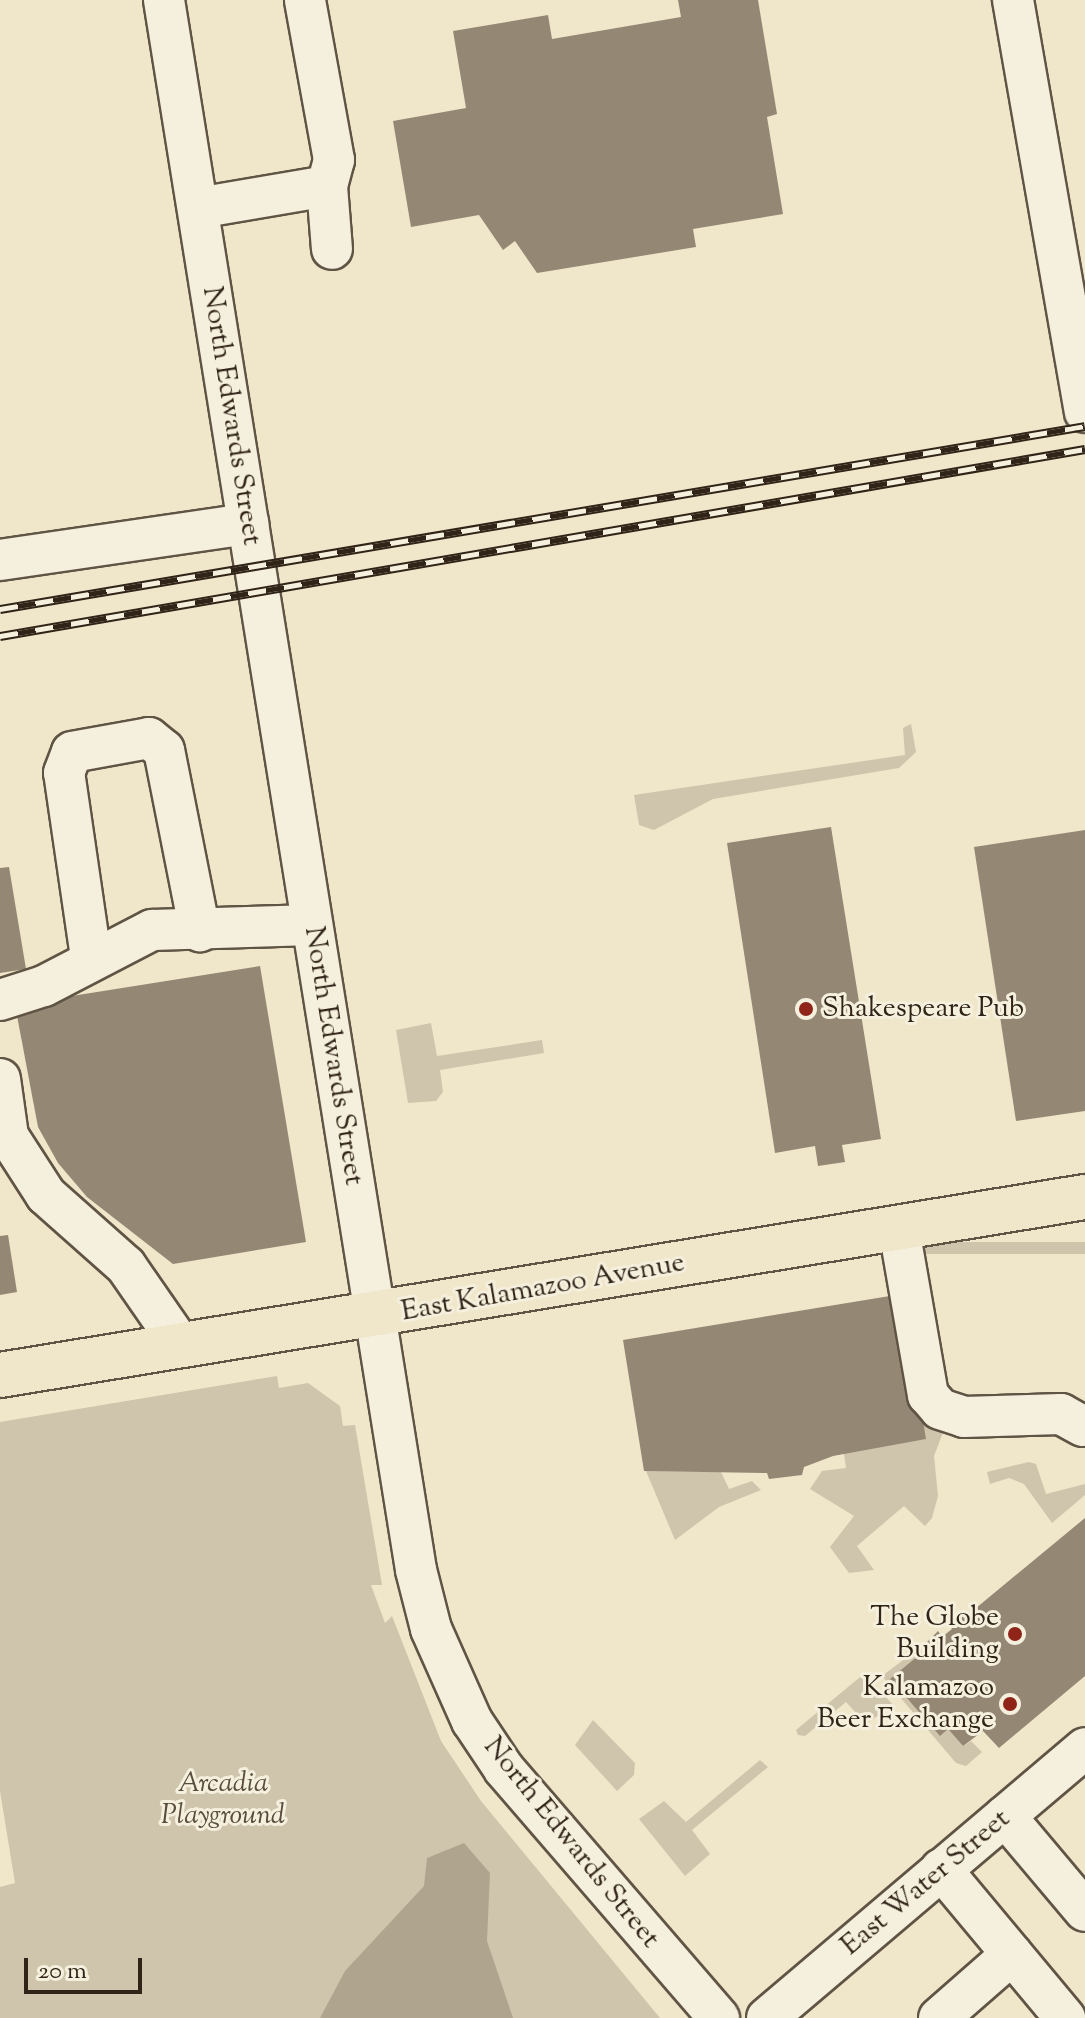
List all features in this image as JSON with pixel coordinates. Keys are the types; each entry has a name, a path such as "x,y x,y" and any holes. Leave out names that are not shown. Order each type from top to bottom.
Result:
{"main road":[{"name":"East Kalamazoo Avenue","path":"0,1375 375,1316 1085,1197"}],"street":[{"name":"North Edwards Street","path":"164,0 416,1570 447,1673 504,1769 719,2018"},
{"path":"305,0 334,160 327,186 332,249"},
{"path":"1013,0 1079,336 1085,412"},
{"path":"198,208 327,186"},
{"path":"0,560 248,524"},
{"path":"91,957 64,773 72,752 149,738 164,750 200,931"},
{"path":"0,1000 44,986 91,957 152,930 200,931 312,925"},
{"path":"0,1079 8,1136 46,1195 126,1266 182,1347"},
{"path":"899,1229 928,1395 940,1409 964,1417 1061,1414 1083,1426"},
{"name":"East Water Street","path":"767,2018 1085,1748"},
{"path":"1005,1816 1085,1911"},
{"path":"941,1869 1065,2018"},
{"path":"939,2018 1012,1954"}],"green space":[{"path":"911,724 916,752 899,768 713,799 654,830 639,825 634,795 905,755 903,728"},
{"path":"431,1023 437,1056 542,1040 544,1053 440,1070 443,1092 436,1101 408,1103 396,1030"},
{"path":"919,1242 1085,1242 1085,1254 919,1254"},
{"name":"Arcadia Playground","path":"277,1376 279,1388 308,1383 340,1406 343,1426 355,1425 382,1585 371,1585 385,1623 392,1616 441,1741 481,1801 660,2018 0,2018 0,1887 15,1883 0,1791 0,1422"},
{"path":"921,1408 945,1427 934,1456 938,1496 932,1518 925,1526 904,1506 857,1546 874,1570 849,1573 830,1547 854,1516 810,1489 822,1471 846,1468 844,1454"},
{"path":"1029,1462 1036,1464 1046,1494 1085,1484 1085,1495 1052,1523 1024,1484 1009,1478 990,1484 987,1472"},
{"path":"646,1471 721,1472 729,1489 752,1481 761,1490 719,1507 675,1540"},
{"path":"927,1642 930,1646 890,1680 940,1735 948,1729 963,1746 971,1741 982,1752 966,1766 956,1763 882,1676"},
{"path":"865,1673 893,1705 866,1724 846,1702 805,1736 798,1735 796,1730"},
{"path":"593,1720 635,1763 634,1775 617,1791 575,1745"},
{"path":"760,1760 768,1767 692,1830 710,1854 685,1876 639,1819 664,1801 686,1822"}],"shaded area":[{"path":"464,1843 490,1873 487,1941 513,2018 320,2018 345,1971 424,1886 427,1858"}],"building":[{"path":"678,0 758,0 777,114 767,117 783,214 693,229 696,247 537,273 515,241 503,250 479,215 411,227 393,121 466,108 453,31 548,15 552,39 681,17"},
{"name":"Shakespeare Pub","path":"831,827 881,1139 842,1145 845,1162 818,1166 815,1146 775,1153 727,843"},
{"path":"1085,830 1085,1111 1016,1121 974,847"},
{"path":"9,867 26,969 0,973 0,868"},
{"path":"260,966 306,1242 173,1264 87,1197 58,1163 38,1127 15,1005"},
{"path":"8,1235 17,1292 0,1295 0,1236"},
{"path":"902,1294 926,1439 833,1456 804,1467 802,1475 769,1479 767,1473 644,1471 623,1340"},
{"name":"The Globe Building","path":"1085,1518 1085,1676 999,1748 983,1731 963,1746 948,1729 940,1736 890,1679 930,1646 927,1642 938,1631 942,1637 952,1629 947,1623 961,1614 964,1618"}],"railway":[{"path":"0,609 1085,426"},
{"path":"0,636 1085,449"}],"place":[{"name":"Shakespeare Pub","path":"806,1009"},
{"name":"The Globe Building","path":"1015,1634"},
{"name":"Kalamazoo Beer Exchange","path":"1010,1704"}]}
